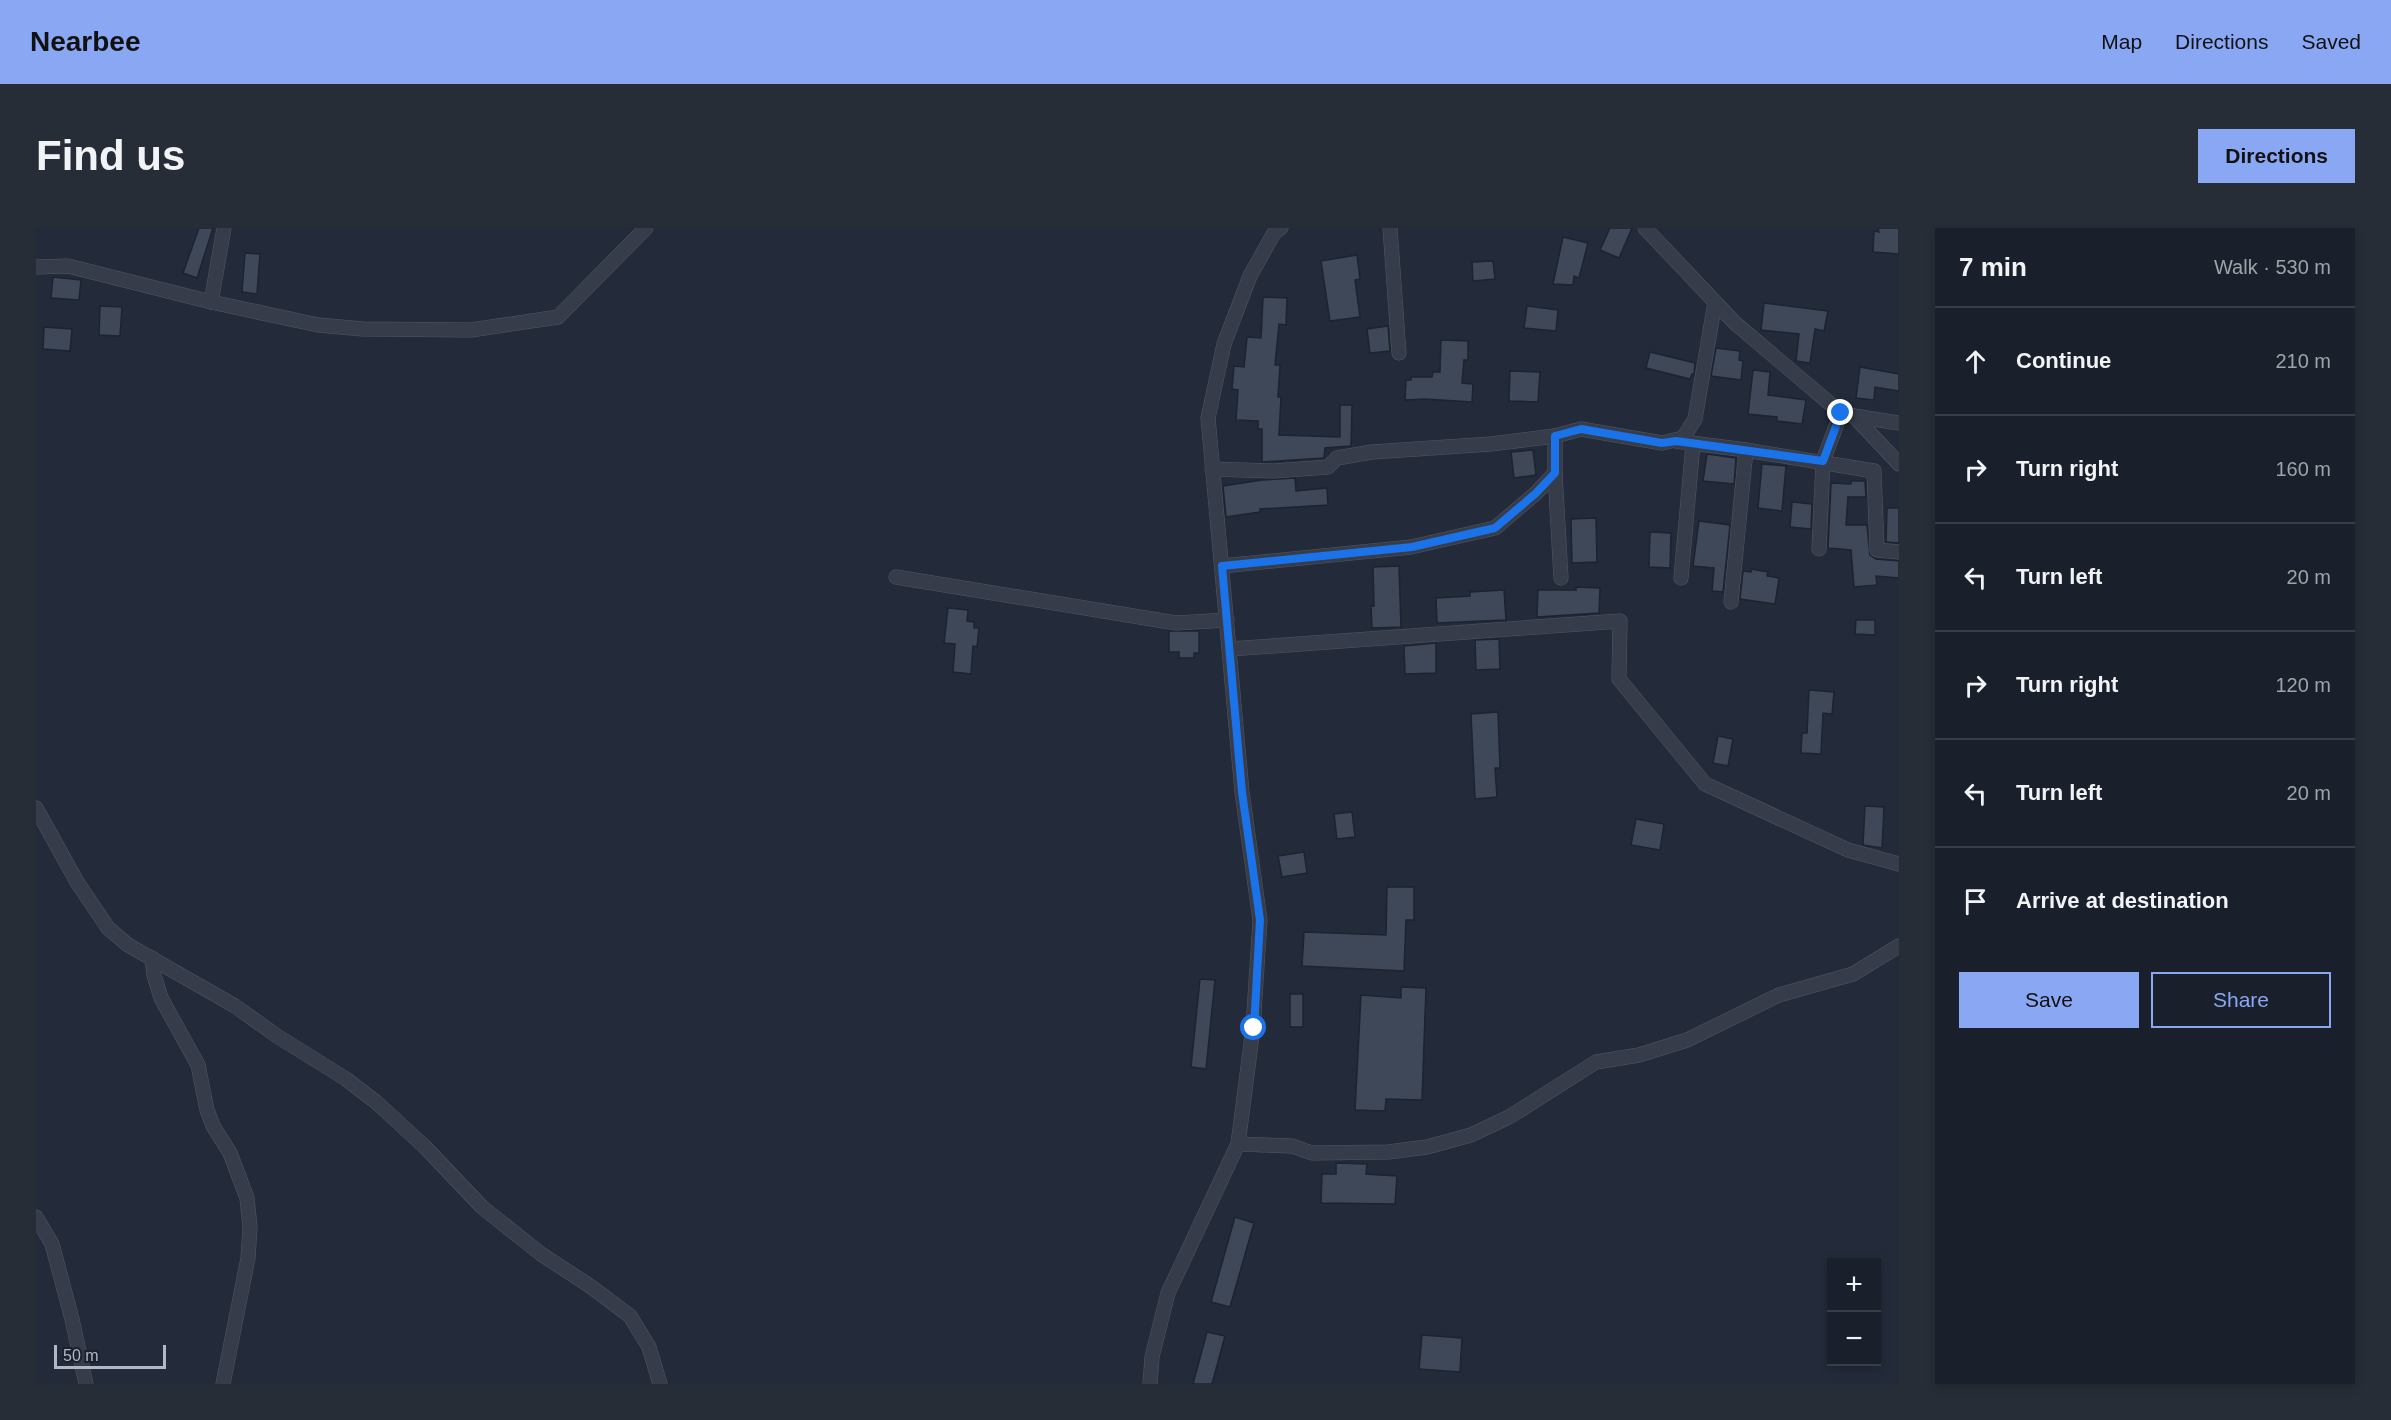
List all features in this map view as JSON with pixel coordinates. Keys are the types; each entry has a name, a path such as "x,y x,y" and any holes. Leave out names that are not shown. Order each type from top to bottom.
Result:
{"street":[{"path":"211,302 224,228"},
{"path":"36,267 68,266 211,302 318,325 363,329 471,330 558,317 646,228"},
{"path":"1150,1384 1152,1357 1168,1293 1238,1144 1254,1028 1260,920 1242,792 1208,418 1224,344 1250,276 1274,233 1281,228"},
{"path":"1390,228 1399,353"},
{"path":"1645,228 1715,302 1777,361 1847,415 1899,464"},
{"path":"1212,469 1274,471 1328,466 1337,459 1372,452 1491,444 1555,436 1581,429 1662,443 1676,441 1683,438 1695,418 1715,302"},
{"path":"1847,415 1899,423"},
{"path":"1819,549 1823,461 1847,415"},
{"path":"1555,436 1561,578"},
{"path":"1676,441 1823,461 1874,471 1877,550 1899,552"},
{"path":"1681,578 1694,444"},
{"path":"1731,602 1746,450"},
{"path":"1222,566 1412,547 1495,528 1535,494 1555,473"},
{"path":"896,578 1176,623 1227,620"},
{"path":"1230,649 1620,621 1619,679 1705,784 1848,850 1899,864"},
{"path":"36,807 77,882 108,928 128,945 235,1006 277,1036 346,1078 376,1102 425,1147 482,1207 564,1271 590,1286 630,1316 649,1347 660,1384"},
{"path":"1238,1144 1292,1146 1312,1153 1388,1152 1427,1147 1471,1135 1509,1117 1596,1062 1639,1054 1688,1040 1779,995 1853,974 1899,946"},
{"path":"152,958 161,998 198,1065 207,1110 213,1126 230,1153 247,1198 250,1227 248,1258 223,1384"},
{"path":"36,1217 52,1245 72,1319 86,1384"}],"building":[{"path":"199,228 213,228 197,278 183,273"},
{"path":"1610,228 1632,228 1619,258 1600,250"},
{"path":"1878,228 1899,228 1899,254 1873,252 1874,231 1879,232"},
{"path":"1563,237 1588,243 1579,278 1574,276 1573,285 1553,284"},
{"path":"245,253 260,254 257,294 242,292"},
{"path":"1357,255 1360,279 1355,280 1360,317 1330,321 1321,261"},
{"path":"1493,261 1495,279 1473,281 1472,262"},
{"path":"53,277 81,280 79,300 51,298"},
{"path":"1263,297 1287,298 1286,325 1279,324 1275,365 1280,365 1279,435 1340,437 1340,405 1352,405 1351,446 1325,448 1324,458 1262,462 1262,429 1258,429 1258,421 1236,420 1238,390 1232,389 1234,366 1244,367 1247,337 1261,338"},
{"path":"1764,303 1828,311 1824,331 1815,329 1810,363 1796,361 1799,334 1761,330"},
{"path":"100,306 122,307 120,336 99,335"},
{"path":"1527,306 1558,310 1556,331 1524,328"},
{"path":"1388,326 1390,351 1370,353 1367,329"},
{"path":"44,327 72,329 70,351 43,349"},
{"path":"1441,340 1468,341 1468,360 1464,360 1462,383 1473,384 1472,402 1405,400 1406,380 1411,380 1411,377 1432,377 1433,372 1440,372"},
{"path":"1716,348 1740,351 1739,360 1743,361 1741,380 1711,376"},
{"path":"1650,352 1695,363 1694,374 1690,379 1646,368"},
{"path":"1860,367 1899,374 1899,391 1875,387 1874,400 1856,398"},
{"path":"1753,370 1770,372 1768,395 1806,400 1802,424 1777,421 1777,417 1748,414"},
{"path":"1510,371 1540,372 1538,402 1509,401"},
{"path":"1533,450 1536,475 1514,478 1511,452"},
{"path":"1707,454 1736,458 1734,484 1703,481"},
{"path":"1762,464 1786,466 1782,511 1758,508"},
{"path":"1295,478 1296,491 1327,488 1328,505 1260,509 1260,512 1226,517 1223,486"},
{"path":"1851,481 1865,481 1866,497 1848,497 1846,525 1867,525 1870,555 1876,559 1899,561 1899,578 1876,576 1877,585 1854,587 1851,550 1828,548 1831,483 1851,484"},
{"path":"1792,502 1812,504 1811,529 1790,527"},
{"path":"1887,508 1899,508 1899,543 1886,542"},
{"path":"1596,518 1597,562 1572,563 1571,519"},
{"path":"1699,521 1730,525 1723,592 1712,591 1714,568 1693,566"},
{"path":"1650,532 1671,533 1670,568 1649,567"},
{"path":"1399,566 1401,627 1372,628 1373,567"},
{"path":"1751,569 1768,572 1767,576 1779,578 1775,604 1740,599 1743,571 1751,572"},
{"path":"1576,587 1600,588 1599,613 1537,617 1538,590 1576,590"},
{"path":"1504,590 1506,620 1437,623 1436,598 1470,596 1470,592"},
{"path":"948,608 968,610 967,621 974,622 974,628 979,628 977,647 973,646 971,674 953,672 955,644 944,643"},
{"path":"1856,620 1875,620 1875,635 1855,634"},
{"path":"1169,631 1199,631 1199,653 1194,653 1194,658 1179,658 1179,652 1169,652"},
{"path":"1499,639 1500,669 1476,670 1475,640"},
{"path":"1436,643 1436,673 1405,674 1404,646"},
{"path":"1809,690 1834,692 1832,714 1823,713 1821,754 1801,753 1802,733 1807,733"},
{"path":"1498,712 1500,768 1495,768 1497,797 1475,799 1471,714"},
{"path":"1718,736 1733,739 1728,766 1713,763"},
{"path":"1865,806 1884,807 1882,848 1863,845"},
{"path":"1352,812 1355,837 1337,839 1334,814"},
{"path":"1636,819 1664,824 1660,850 1631,845"},
{"path":"1304,852 1307,873 1282,877 1278,856"},
{"path":"1387,887 1414,887 1414,920 1406,920 1404,971 1302,966 1304,932 1386,935"},
{"path":"1200,979 1215,980 1206,1069 1191,1067"},
{"path":"1401,987 1426,988 1422,1100 1386,1099 1385,1111 1355,1110 1361,995 1401,998"},
{"path":"1290,994 1303,994 1303,1027 1290,1027"},
{"path":"1336,1163 1367,1164 1366,1174 1397,1176 1395,1204 1321,1203 1322,1174 1336,1174"},
{"path":"1235,1217 1254,1223 1230,1307 1211,1302"},
{"path":"1207,1332 1225,1336 1212,1384 1193,1384"},
{"path":"1422,1335 1462,1338 1460,1372 1419,1369"}],"route":[{"path":"1254,1028 1260,920 1242,792 1222,566 1412,547 1495,528 1535,494 1555,473 1555,436 1581,429 1662,443 1676,441 1823,461 1841,413"}]}
